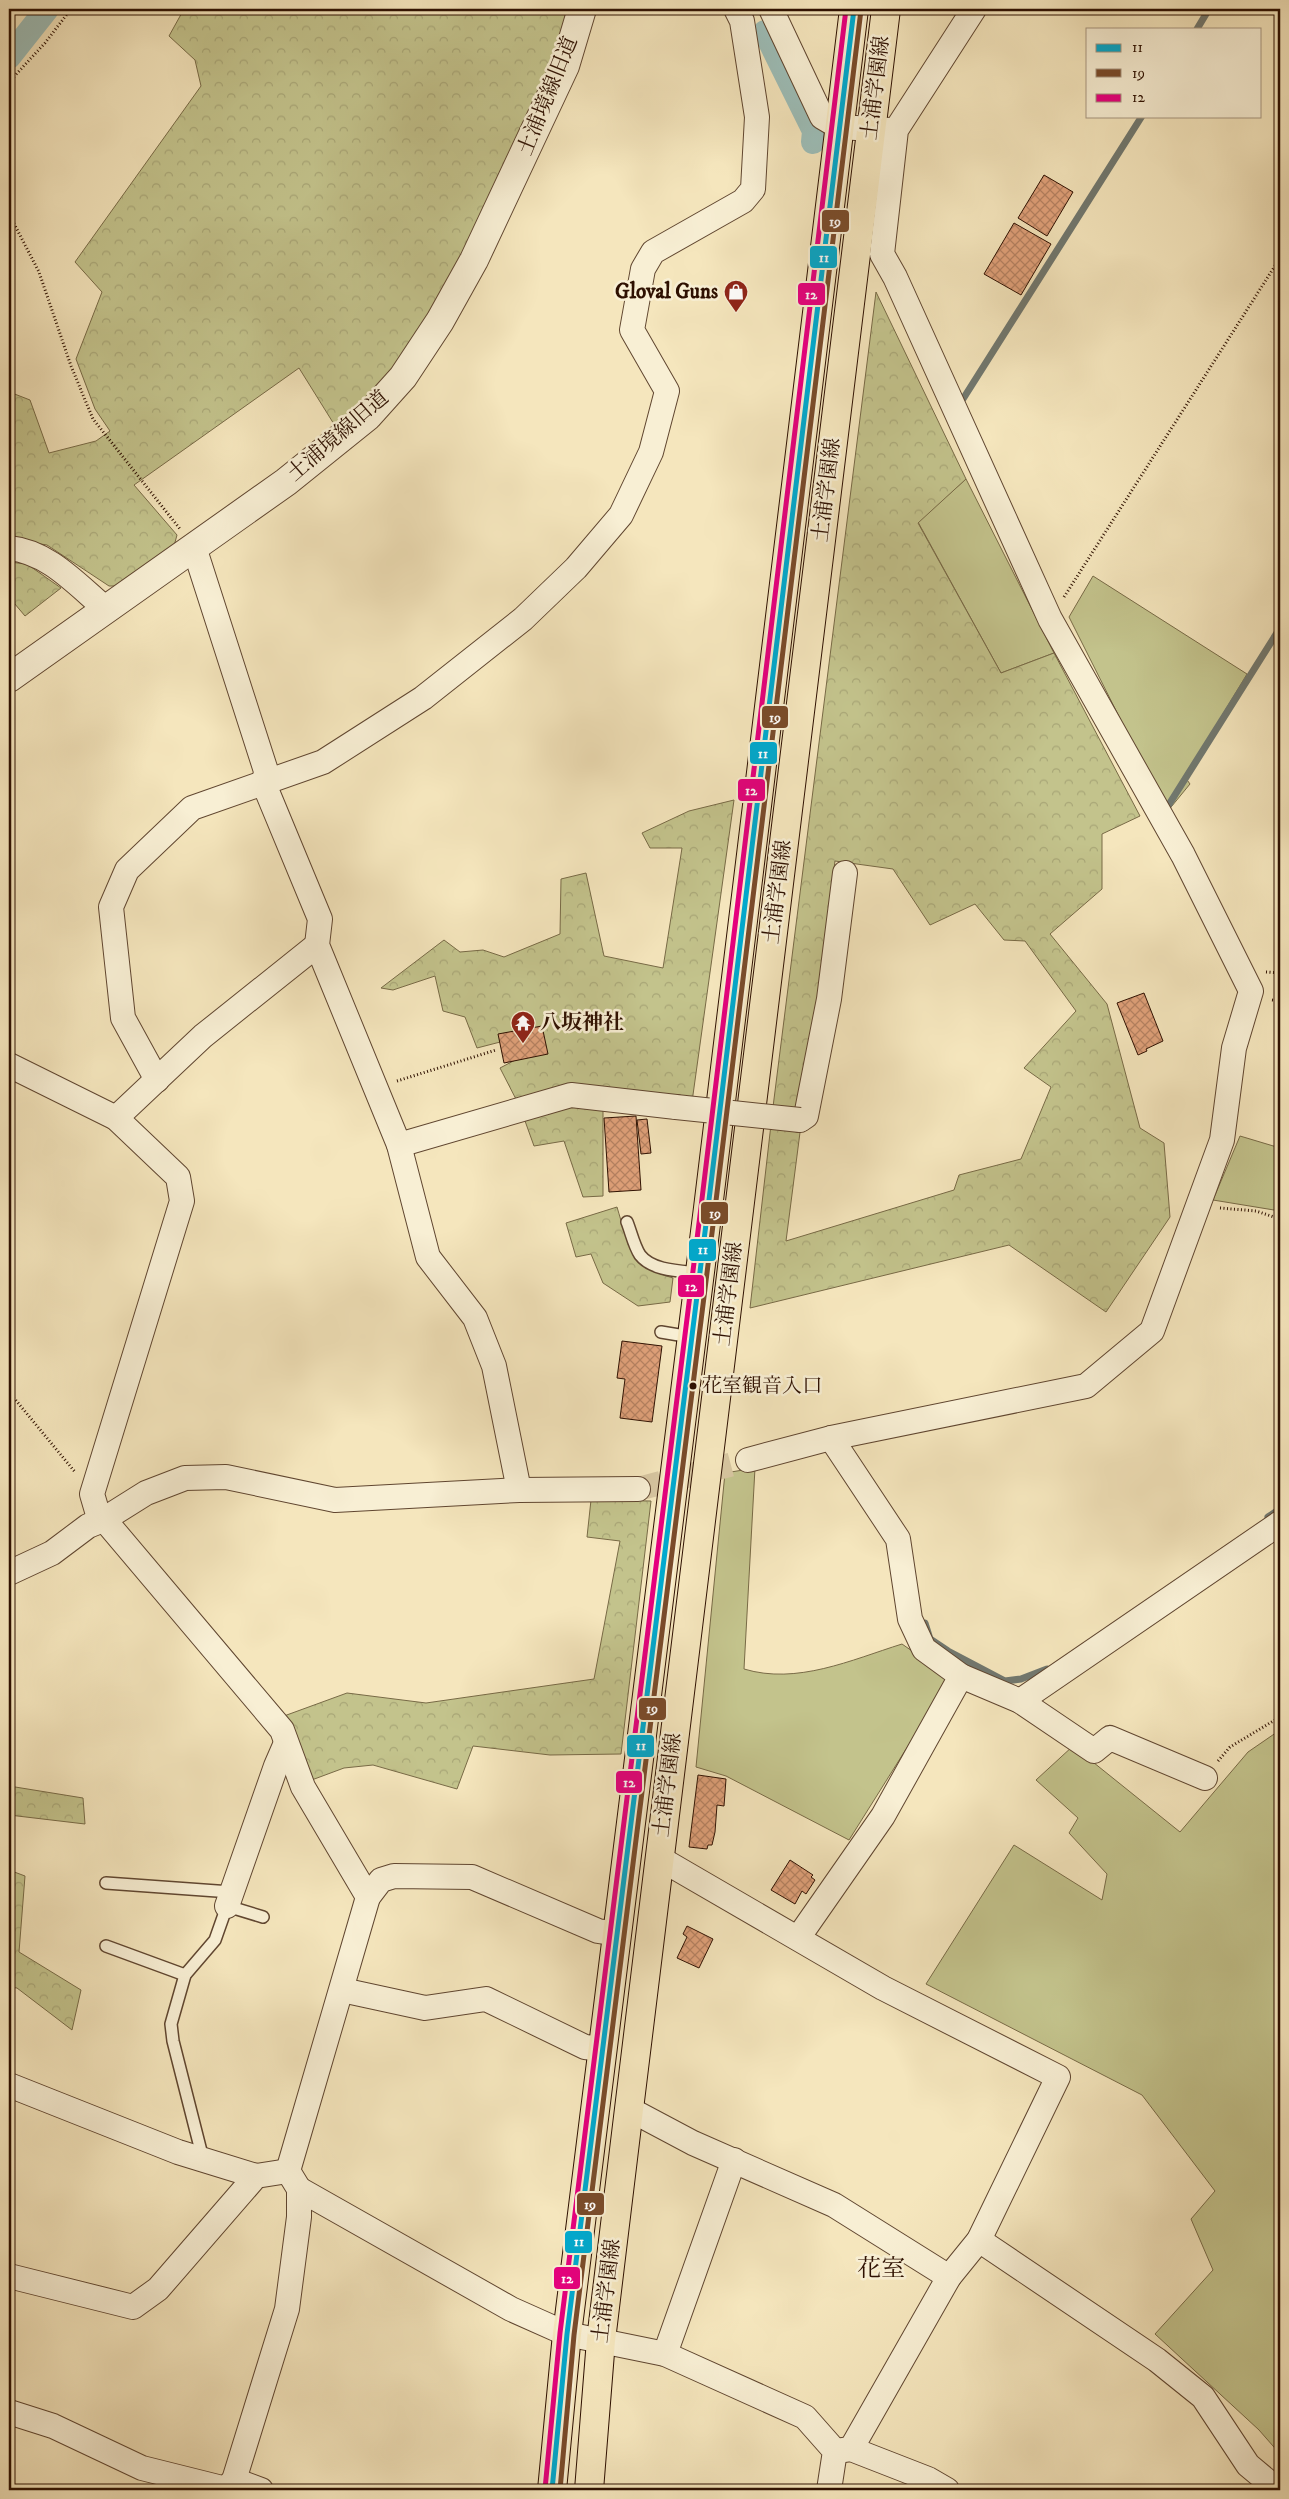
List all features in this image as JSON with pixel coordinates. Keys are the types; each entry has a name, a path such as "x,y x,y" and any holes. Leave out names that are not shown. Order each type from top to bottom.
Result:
{"main road":[{"name":"土浦学園線","path":"552,2490 567,2334 700,1273 854,9"},
{"name":"土浦学園線","path":"589,2490 601,2340 857,243 884,130 886,9"}],"street":[{"name":"土浦境線旧道","path":"9,678 286,482 368,416 403,378 440,321 474,260 565,66 582,9"},
{"path":"157,1080 123,1018 111,907 127,870 192,808 323,762 423,698 523,619 576,568 621,515 651,452 667,391 632,330 643,269 653,252 743,201 753,190 757,118 739,15 770,9 822,116 839,127 884,130"},
{"path":"748,1460 831,1438 1086,1386 1152,1332 1196,1206 1222,1140 1234,1048 1251,991 1183,855 1050,619 895,277 882,254 884,130 974,9"},
{"path":"826,238 857,243 882,254"},
{"path":"194,547 266,771 264,784 320,919 318,945 399,1145 428,1257 475,1318 494,1366 520,1490"},
{"path":"9,548 32,552 47,559 106,609"},
{"path":"399,1145 571,1095 800,1120 806,1116 829,999 845,873"},
{"path":"116,1118 203,1036 318,945"},
{"path":"9,1065 116,1118 178,1177 182,1201 172,1241 92,1494 97,1510 103,1520 282,1730 303,1787 368,1897"},
{"path":"691,1337 723,1341"},
{"path":"831,1438 898,1540 910,1619 924,1649 961,1676 1020,1701 1094,1751 1110,1738 1204,1778"},
{"path":"9,1573 52,1552 88,1526 103,1520 146,1493 185,1478 226,1477 335,1500 520,1490 638,1489"},
{"path":"1020,1701 1280,1523"},
{"path":"798,1938 883,1816 961,1676"},
{"path":"229,1899 286,1743"},
{"path":"659,1858 882,1988 1058,2077 979,2240 949,2277 843,2450 829,2490"},
{"path":"229,2486 287,2309 299,2217 293,2180 368,1897 381,1880 394,1876 472,1878 598,1931 618,1934"},
{"path":"342,1990 425,2008 486,1999 585,2047 602,2049"},
{"path":"9,2085 178,2152 256,2176 293,2180 510,2309 567,2334 664,2354 805,2417 843,2450 928,2479 947,2490"},
{"path":"629,2109 693,2143 834,2205 949,2277"},
{"path":"664,2354 734,2160"},
{"path":"9,2276 133,2307 158,2288 256,2176"},
{"path":"979,2240 1157,2360 1203,2397 1248,2465 1278,2490"},
{"path":"9,2412 53,2426 142,2468 229,2486 261,2490"}],"lane":[{"path":"627,1222 640,1255 649,1263 660,1267 700,1273"},
{"path":"661,1332 691,1337"},
{"path":"106,1883 229,1899 263,1918"},
{"path":"203,2160 173,2041 171,2024 185,1975 215,1940 229,1899"},
{"path":"106,1946 185,1975"}],"path":[{"path":"9,82 45,43 70,9"},
{"path":"9,214 39,272 71,366 93,419 194,547"},
{"path":"1050,619 1280,258"},
{"path":"375,1088 496,1050"},
{"path":"1196,1206 1256,1211 1280,1220"},
{"path":"9,1392 92,1494"},
{"path":"1204,1778 1230,1747 1280,1717"}],"green space":[{"path":"184,9 569,9 558,46 467,249 393,375 337,429 299,368 134,485 177,535 174,546 118,586 109,586 47,545 9,539 9,404 12,393 30,400 49,453 96,441 110,431 95,409 76,359 102,292 75,262 201,86 195,60 169,36"},
{"path":"876,292 966,479 918,523 1001,673 1054,653 1140,816 1102,834 1102,889 1050,934 1107,1004 1140,1128 1164,1143 1170,1217 1106,1312 1009,1245 750,1308 773,1107","holes":["835,861 893,869 930,925 975,904 1004,940 1025,941 1076,1011 1024,1068 1051,1087 1021,1159 959,1175 954,1190 786,1241"]},
{"path":"966,479 1054,653 1001,673 918,522"},
{"path":"9,562 27,564 61,588 25,616 9,597"},
{"path":"1093,576 1247,674 1185,777 1190,784 1167,812 1069,617"},
{"path":"734,800 692,1102 603,1095 603,1196 583,1197 564,1141 534,1146 520,1107 500,1068 542,1046 539,1032 477,1048 465,1017 443,1011 435,976 393,990 381,988 444,940 460,952 483,950 504,957 560,934 561,879 586,873 604,956 663,968 682,848 650,848 642,833 689,811"},
{"path":"1240,1136 1280,1148 1280,1211 1213,1200"},
{"path":"617,1207 629,1243 640,1260 659,1273 673,1278 670,1302 638,1306 603,1283 591,1254 576,1257 566,1223"},
{"path":"755,1468 744,1669 784,1674 824,1669 902,1644 948,1676 930,1711 849,1840 726,1776 696,1767 725,1473"},
{"path":"591,1500 651,1501 621,1754 550,1755 473,1746 457,1789 373,1765 344,1768 309,1781 284,1716 347,1693 426,1703 594,1679 620,1541 587,1537"},
{"path":"1280,1730 1280,2454 1259,2430 1155,2334 1213,2270 1191,2219 1215,2191 1142,2095 926,1984 1014,1845 1102,1900 1107,1874 1069,1833 1078,1818 1036,1780 1073,1746 1180,1832 1248,1752"},
{"path":"9,1786 83,1798 85,1824 9,1815"},
{"path":"9,1870 25,1876 19,1952 81,1990 72,2030 17,1988 9,1987"}],"building":[{"path":"1044,175 1073,192 1047,236 1018,218"},
{"path":"1014,223 1051,244 1021,295 984,274"},
{"path":"1144,993 1163,1041 1138,1055 1117,1003"},
{"name":"八坂神社","path":"542,1026 548,1054 504,1063 498,1034"},
{"path":"636,1116 641,1190 609,1192 604,1118"},
{"path":"647,1119 651,1153 641,1154 637,1120"},
{"path":"622,1341 662,1346 652,1422 620,1418 625,1379 617,1378"},
{"path":"698,1775 726,1779 724,1806 717,1805 715,1832 712,1845 708,1845 707,1849 689,1847"},
{"path":"790,1860 813,1875 811,1877 815,1880 806,1894 802,1891 795,1904 771,1890"},
{"path":"687,1926 713,1939 699,1968 677,1958 687,1937 683,1934"}],"waterway":[{"path":"9,57 47,9"},
{"path":"1198,28 1209,9"},
{"path":"765,32 814,131 813,142"},
{"path":"963,399 1141,118"},
{"path":"1168,806 1280,628"},
{"path":"1268,1517 1280,1509"},
{"path":"925,1623 930,1639 948,1651 1005,1681 1021,1679 1047,1669"}],"tunnel":[{"path":"638,1489 748,1460"}],"transit line":[{"name":"12","path":"545,2489 560,2333 701,1207 846,9"},
{"name":"11","path":"552,2490 567,2334 708,1208 854,9"},
{"name":"19","path":"560,2490 574,2335 715,1209 861,10"}],"place":[{"name":"Gloval Guns","path":"736,313"},
{"name":"八坂神社","path":"523,1044"},
{"name":"花室観音入口","path":"693,1386"}],"district":[{"name":"花室","path":"881,2269"}]}
